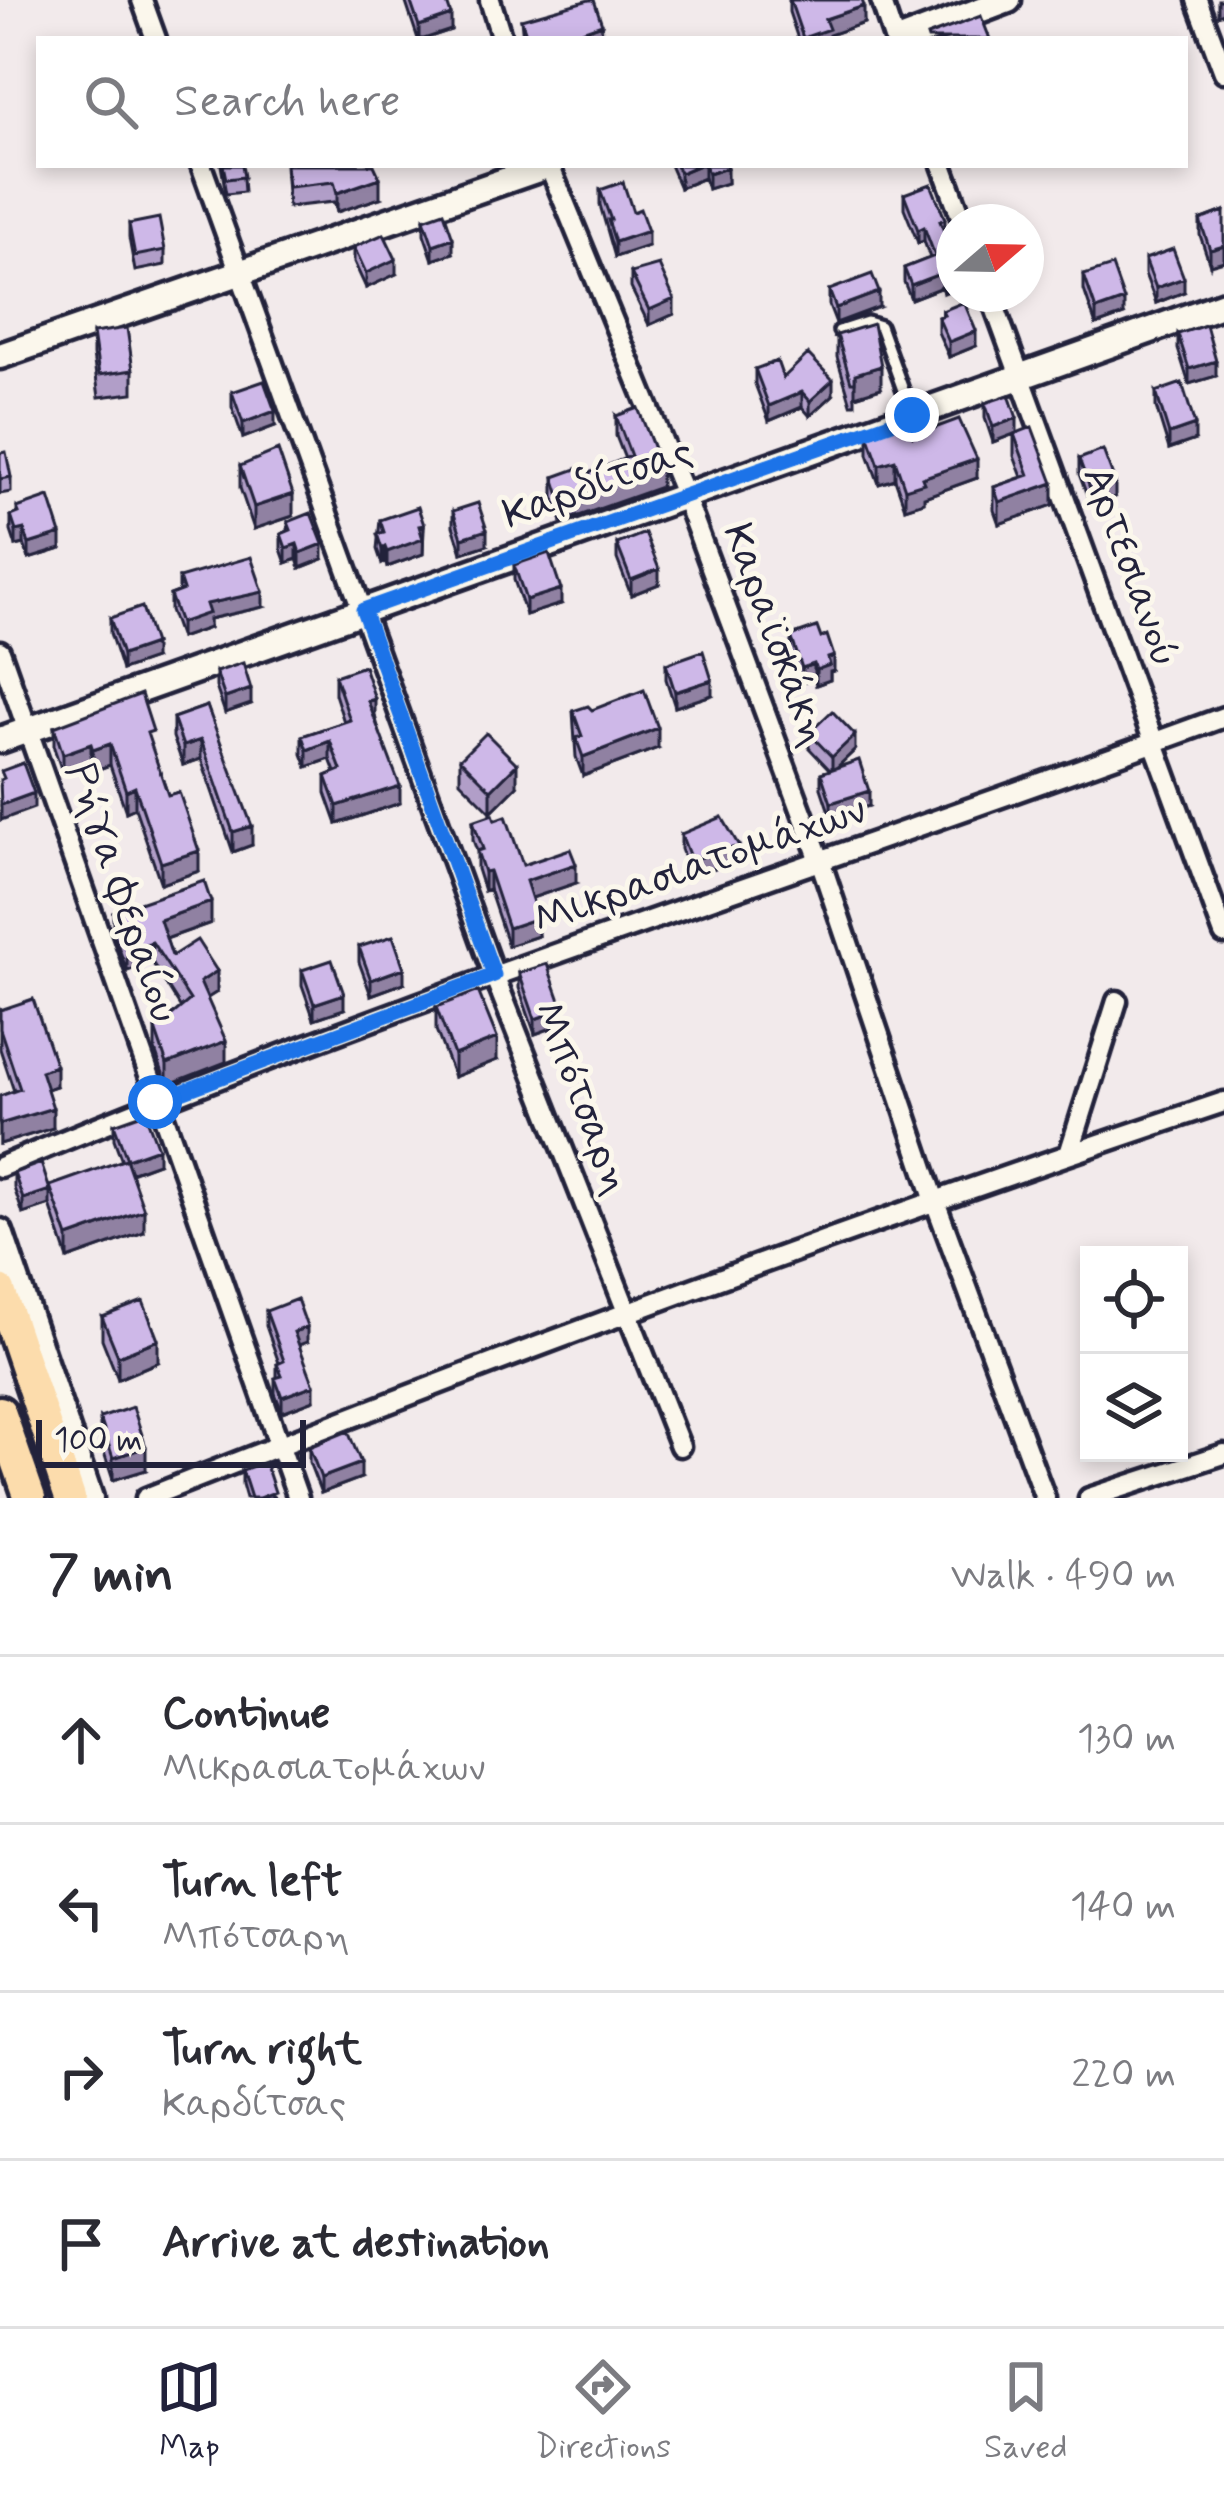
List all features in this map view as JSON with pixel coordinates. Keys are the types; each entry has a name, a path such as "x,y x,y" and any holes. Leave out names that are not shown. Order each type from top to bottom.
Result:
{"main road":[{"path":"0,1291 70,1498"},
{"path":"0,1412 29,1498"}],"street":[{"path":"142,0 155,36"},
{"path":"490,0 501,36"},
{"path":"881,0 893,36"},
{"path":"913,36 1008,0"},
{"path":"1197,0 1224,72"},
{"name":"Μπότσαρη","path":"202,168 494,975 680,1446"},
{"path":"0,356 541,168"},
{"name":"Καραϊσκάκη","path":"551,168 684,494 820,863 935,1204 1045,1498"},
{"path":"943,168 956,204"},
{"name":"Καρδίτσας","path":"0,740 1224,304"},
{"name":"Αρτεσιανού","path":"997,312 1224,934"},
{"name":"Ρήγα Φεραίου","path":"0,651 298,1498"},
{"name":"Μικρασιατομάχων","path":"0,1167 155,1102 494,975 1224,717"},
{"path":"1069,1154 1117,1001"},
{"path":"146,1498 627,1315 1224,1102"},
{"path":"0,1232 90,1498"},
{"path":"1089,1498 1224,1454"}],"lane":[{"path":"839,331 867,322 880,326 912,415"}],"building":[{"path":"410,0 446,0 451,15 419,26"},
{"path":"594,0 602,24 568,36 527,36 521,19"},
{"path":"790,0 862,0 864,6 825,19 829,29 802,36"},
{"path":"981,16 989,36 927,36"},
{"path":"224,168 242,168 244,177 226,179"},
{"path":"286,168 375,168 380,178 337,193 334,182 288,187"},
{"path":"623,182 633,212 640,209 648,231 615,242 600,190"},
{"path":"931,184 939,204 936,275 911,285 904,268 935,256 904,194"},
{"path":"1224,211 1224,246 1210,250 1200,220"},
{"path":"444,212 453,238 433,245 424,219"},
{"path":"159,218 165,250 135,256 129,224"},
{"path":"384,234 396,259 366,273 354,247"},
{"path":"1173,249 1184,278 1156,288 1145,259"},
{"path":"659,265 674,299 649,310 631,273"},
{"path":"1112,266 1124,300 1096,310 1084,275"},
{"path":"872,274 879,292 836,308 829,290"},
{"path":"968,312 976,331 949,342 938,317"},
{"path":"873,324 881,366 855,374 851,382 837,335"},
{"path":"1206,325 1216,361 1189,369 1178,334"},
{"path":"127,328 133,370 99,375 93,333"},
{"path":"808,354 833,380 810,401 802,392 769,406 755,369 777,361 783,378"},
{"path":"264,381 275,411 243,423 232,392"},
{"path":"1182,383 1195,425 1169,434 1156,392"},
{"path":"1009,395 1017,418 993,427 985,403"},
{"path":"638,408 661,467 562,502 554,477 579,468 582,476 631,456 616,416"},
{"path":"959,419 977,459 922,478 924,483 905,489 895,460 879,465 868,434 907,421 913,436"},
{"path":"1032,427 1053,483 999,502 994,487 1029,475 1014,434"},
{"path":"278,450 293,494 254,507 240,466"},
{"path":"1103,450 1115,482 1091,491 1079,459"},
{"path":"6,452 11,477 0,479 0,453"},
{"path":"49,497 61,534 29,544 24,529 16,531 11,516 19,513 17,508"},
{"path":"478,503 487,530 462,538 453,511"},
{"path":"418,507 423,539 387,552 382,549 377,534 384,532 380,520"},
{"path":"311,513 323,544 300,553 297,544 286,548 281,534 291,530 288,522"},
{"path":"645,533 659,569 631,580 617,544"},
{"path":"549,553 561,589 526,600 514,565"},
{"path":"251,557 263,592 206,604 209,613 180,623 170,595 183,590 179,578"},
{"path":"142,607 154,644 122,655 110,618"},
{"path":"817,627 821,638 827,635 834,656 828,658 830,665 802,668 791,636"},
{"path":"703,651 712,680 675,692 666,664"},
{"path":"243,663 251,689 225,698 216,672"},
{"path":"364,666 375,699 368,701 400,786 337,806 326,776 341,770 330,741 307,750 302,736 350,720 335,676"},
{"path":"644,690 658,728 583,757 573,711 588,706 592,710"},
{"path":"141,694 153,731 147,733 168,795 179,792 199,851 161,863 135,787 126,791 110,744 93,750 91,744 63,754 54,727"},
{"path":"207,706 252,826 233,832 201,740 183,746 173,718"},
{"path":"832,711 855,735 832,757 809,733"},
{"path":"486,733 517,764 491,790 460,759"},
{"path":"859,760 869,791 831,803 821,773"},
{"path":"23,763 34,793 1,805 1,771"},
{"path":"493,814 495,820 506,816 523,865 570,849 576,864 526,881 538,918 508,928 489,871 484,872 477,851 483,849 473,821"},
{"path":"722,817 739,846 691,860 681,834"},
{"path":"204,881 211,902 160,920 172,956 197,940 217,971 200,982 226,1041 167,1064 155,1029 190,1000 152,942 127,950 113,912"},
{"path":"393,936 404,968 371,980 359,947"},
{"path":"332,960 344,994 314,1004 302,970"},
{"path":"547,964 563,1009 535,1019 519,973"},
{"path":"478,991 497,1038 454,1055 436,1007"},
{"path":"33,999 56,1066 41,1071 53,1108 0,1124 0,1096 20,1089 0,1029 0,1010"},
{"path":"145,1113 158,1148 127,1159 114,1124"},
{"path":"126,1159 144,1210 68,1237 50,1186"},
{"path":"41,1163 50,1190 23,1199 14,1173"},
{"path":"297,1299 307,1327 294,1332 314,1385 282,1397 275,1378 282,1376 277,1364 284,1361 266,1311"},
{"path":"143,1301 158,1340 118,1356 102,1317"},
{"path":"133,1407 146,1447 113,1458 100,1418"},
{"path":"348,1431 361,1463 321,1478 309,1447"},
{"path":"265,1462 275,1492 251,1498 242,1470"}],"route":[{"path":"155,1102 494,975 363,610 912,415"}]}
